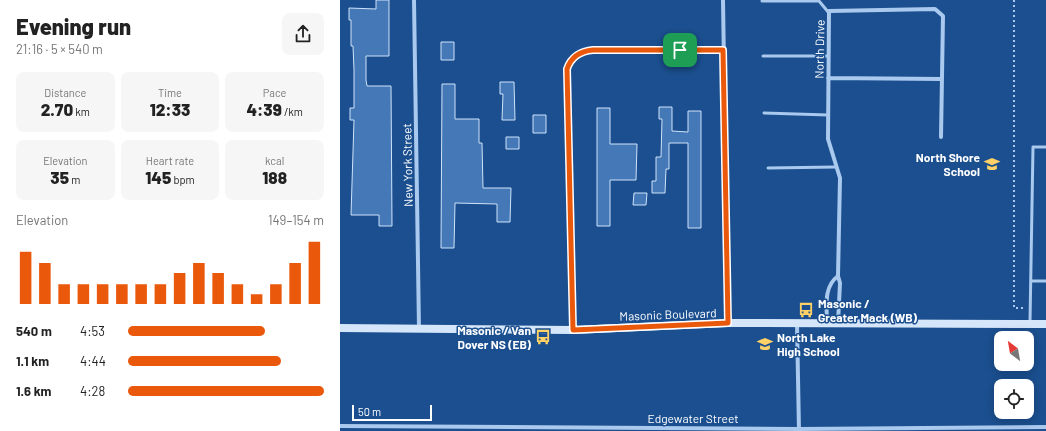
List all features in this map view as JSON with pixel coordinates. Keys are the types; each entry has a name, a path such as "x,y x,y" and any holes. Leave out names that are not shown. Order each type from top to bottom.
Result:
{"street":[{"name":"New York Street","path":"414,0 419,329"},
{"path":"723,0 728,323"},
{"name":"North Drive","path":"838,324 840,283 838,276 840,178 828,139 829,11 935,9 943,16 941,137"},
{"path":"573,330 566,76 569,63 574,57 586,51 593,50 723,50"},
{"path":"828,78 942,79"},
{"path":"827,324 827,291 833,280 838,276"},
{"name":"Masonic Boulevard","path":"340,328 573,330 728,323 1046,324"},
{"path":"797,324 799,430"},
{"name":"Edgewater Street","path":"340,426 799,430 1046,427"}],"lane":[{"path":"762,1 818,1 829,13"},
{"path":"763,56 828,56"},
{"path":"764,113 828,115"},
{"path":"1030,324 1034,147 1046,147"},
{"path":"768,168 836,167"},
{"path":"1031,281 1046,281"}],"path":[{"path":"1014,0 1014,308 1030,308"}],"building":[{"path":"376,0 389,0 389,56 366,56 366,80 367,86 391,86 392,226 379,226 379,215 351,215 354,120 350,120 350,108 354,108 354,70 349,8 376,9"},
{"path":"441,42 454,42 454,60 441,60"},
{"path":"500,82 514,82 515,120 502,120 503,94 500,94"},
{"path":"442,84 455,84 455,119 479,119 479,143 482,143 483,188 511,188 510,222 497,222 497,204 455,203 454,248 441,248"},
{"path":"659,107 672,107 672,131 688,132 688,111 701,111 701,228 688,228 688,143 669,143 669,169 666,169 665,193 652,193 652,181 656,181 656,157 661,157 662,119 659,119"},
{"path":"597,108 610,108 610,144 637,144 636,180 610,180 610,226 597,226"},
{"path":"533,115 546,115 546,133 533,133"},
{"path":"506,137 519,137 519,149 506,149"},
{"path":"634,193 647,193 646,205 633,205"}],"place":[{"name":"North Shore School","path":"992,164"},
{"name":"Masonic / Greater Mack (WB)","path":"806,310"},
{"name":"Masonic / Van Dover NS (EB)","path":"543,337"},
{"name":"North Lake High School","path":"765,344"}],"route":[{"path":"593,50 680,50 723,50 728,323 573,330 566,76 569,63 574,57 586,51 593,50"}]}
